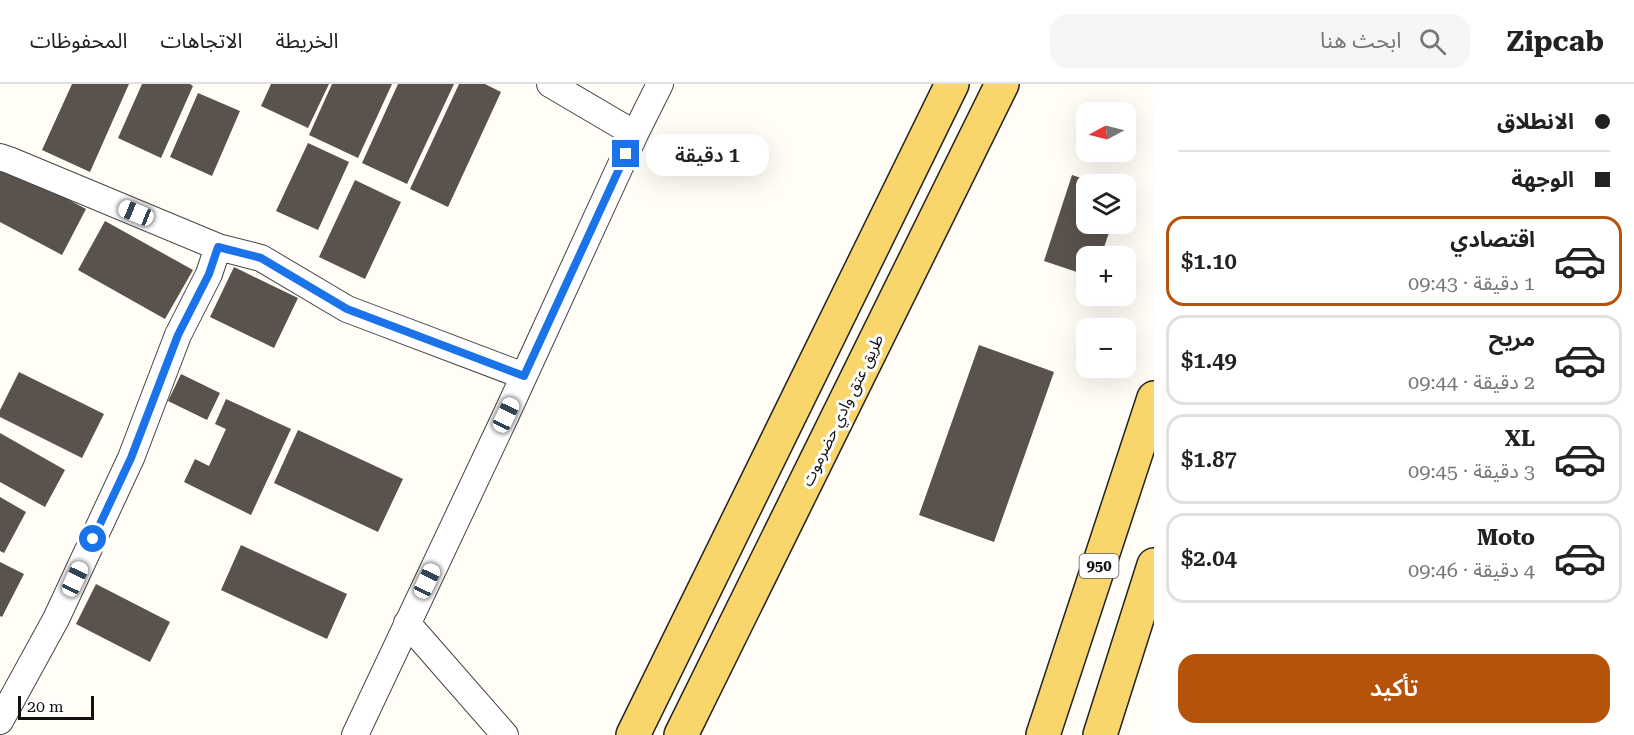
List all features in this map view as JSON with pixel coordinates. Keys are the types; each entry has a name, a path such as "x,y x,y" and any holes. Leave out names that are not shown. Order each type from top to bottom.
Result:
{"main road":[{"path":"633,735 952,84"},
{"name":"طريق عتق وادي حضرموت","path":"681,735 1002,84"},
{"name":"950","path":"1043,735 1154,398"},
{"path":"1100,735 1154,565"}],"street":[{"path":"550,84 635,134"},
{"path":"355,735 660,84"},
{"path":"0,157 218,247 261,258 347,309 524,376"},
{"path":"0,721 56,620 126,469 178,335 209,274 218,247"},
{"path":"407,622 505,735"}],"building":[{"path":"72,84 129,84 90,172 42,150"},
{"path":"142,84 190,84 193,86 161,158 118,138"},
{"path":"271,84 329,84 308,128 261,106"},
{"path":"332,84 392,84 358,158 309,135"},
{"path":"398,84 454,84 407,184 362,163"},
{"path":"459,84 485,84 501,92 448,207 410,189"},
{"path":"198,93 240,111 212,176 170,157"},
{"path":"308,143 349,162 318,230 276,211"},
{"path":"0,163 86,209 62,255 0,222"},
{"path":"1072,175 1076,176 1076,234 1109,234 1104,246 1076,246 1076,272 1044,261"},
{"path":"355,180 401,202 365,279 319,257"},
{"path":"105,221 193,270 165,319 78,270"},
{"path":"234,267 298,298 274,348 210,317"},
{"path":"979,345 1054,372 994,542 919,515"},
{"path":"19,372 104,414 82,458 0,417 0,410"},
{"path":"181,374 220,393 207,420 168,401"},
{"path":"226,399 291,429 251,515 184,482 195,459 209,466 226,429 215,424"},
{"path":"298,430 403,479 378,532 274,483"},
{"path":"0,433 65,470 45,507 0,482"},
{"path":"0,497 26,512 4,553 0,551"},
{"path":"241,545 347,594 327,639 221,590"},
{"path":"0,562 24,574 2,617 0,616"},
{"path":"96,584 170,622 150,662 76,624"}],"route":[{"path":"93,539 131,458 178,335 209,274 218,247 261,258 347,309 524,376 626,154"}]}
